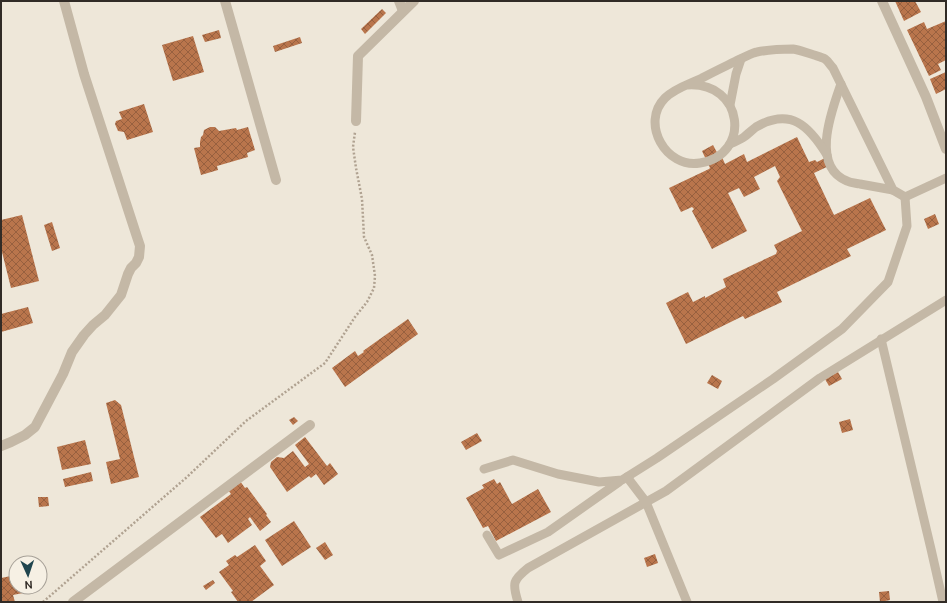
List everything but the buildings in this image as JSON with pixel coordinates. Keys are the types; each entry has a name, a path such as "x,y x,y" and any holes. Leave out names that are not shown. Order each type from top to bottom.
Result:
{"street":[{"path":"1,446 25,435 35,426 63,374 72,352 84,335 93,325 106,315 121,295 128,274 139,257 140,246 84,74 64,1"},
{"path":"225,1 276,180"},
{"path":"399,1 403,11"},
{"path":"356,121 358,56 414,1"},
{"path":"882,1 926,97 946,150"},
{"path":"73,602 310,425"}],"lane":[{"path":"687,85 698,84 707,86 717,91 730,105 734,115 734,134 730,144 724,152 712,160 700,164 686,163 674,158 664,149 657,137 655,123 658,110 664,98 675,90 756,52 794,49 824,58 833,68 893,190"},
{"path":"730,105 736,74 741,59"},
{"path":"827,155 826,138 831,112 841,84"},
{"path":"730,144 742,138 756,127 774,120 787,118 796,121 804,127 821,146 827,155 834,172 847,181 893,190 905,197"},
{"path":"905,197 946,178"},
{"path":"487,535 499,555 548,532 624,478 657,458 773,379 842,329 888,282 907,226 905,197"},
{"path":"518,602 514,588 517,577 528,568 666,491 820,378 946,300"},
{"path":"881,339 931,549 942,602"},
{"path":"484,469 513,460 558,474 599,482 624,478"},
{"path":"624,478 646,502 687,602"}],"path":[{"path":"44,602 128,530 246,421 325,363 367,302 374,288 375,276 372,255 364,237 362,199 353,147 356,121"}]}
